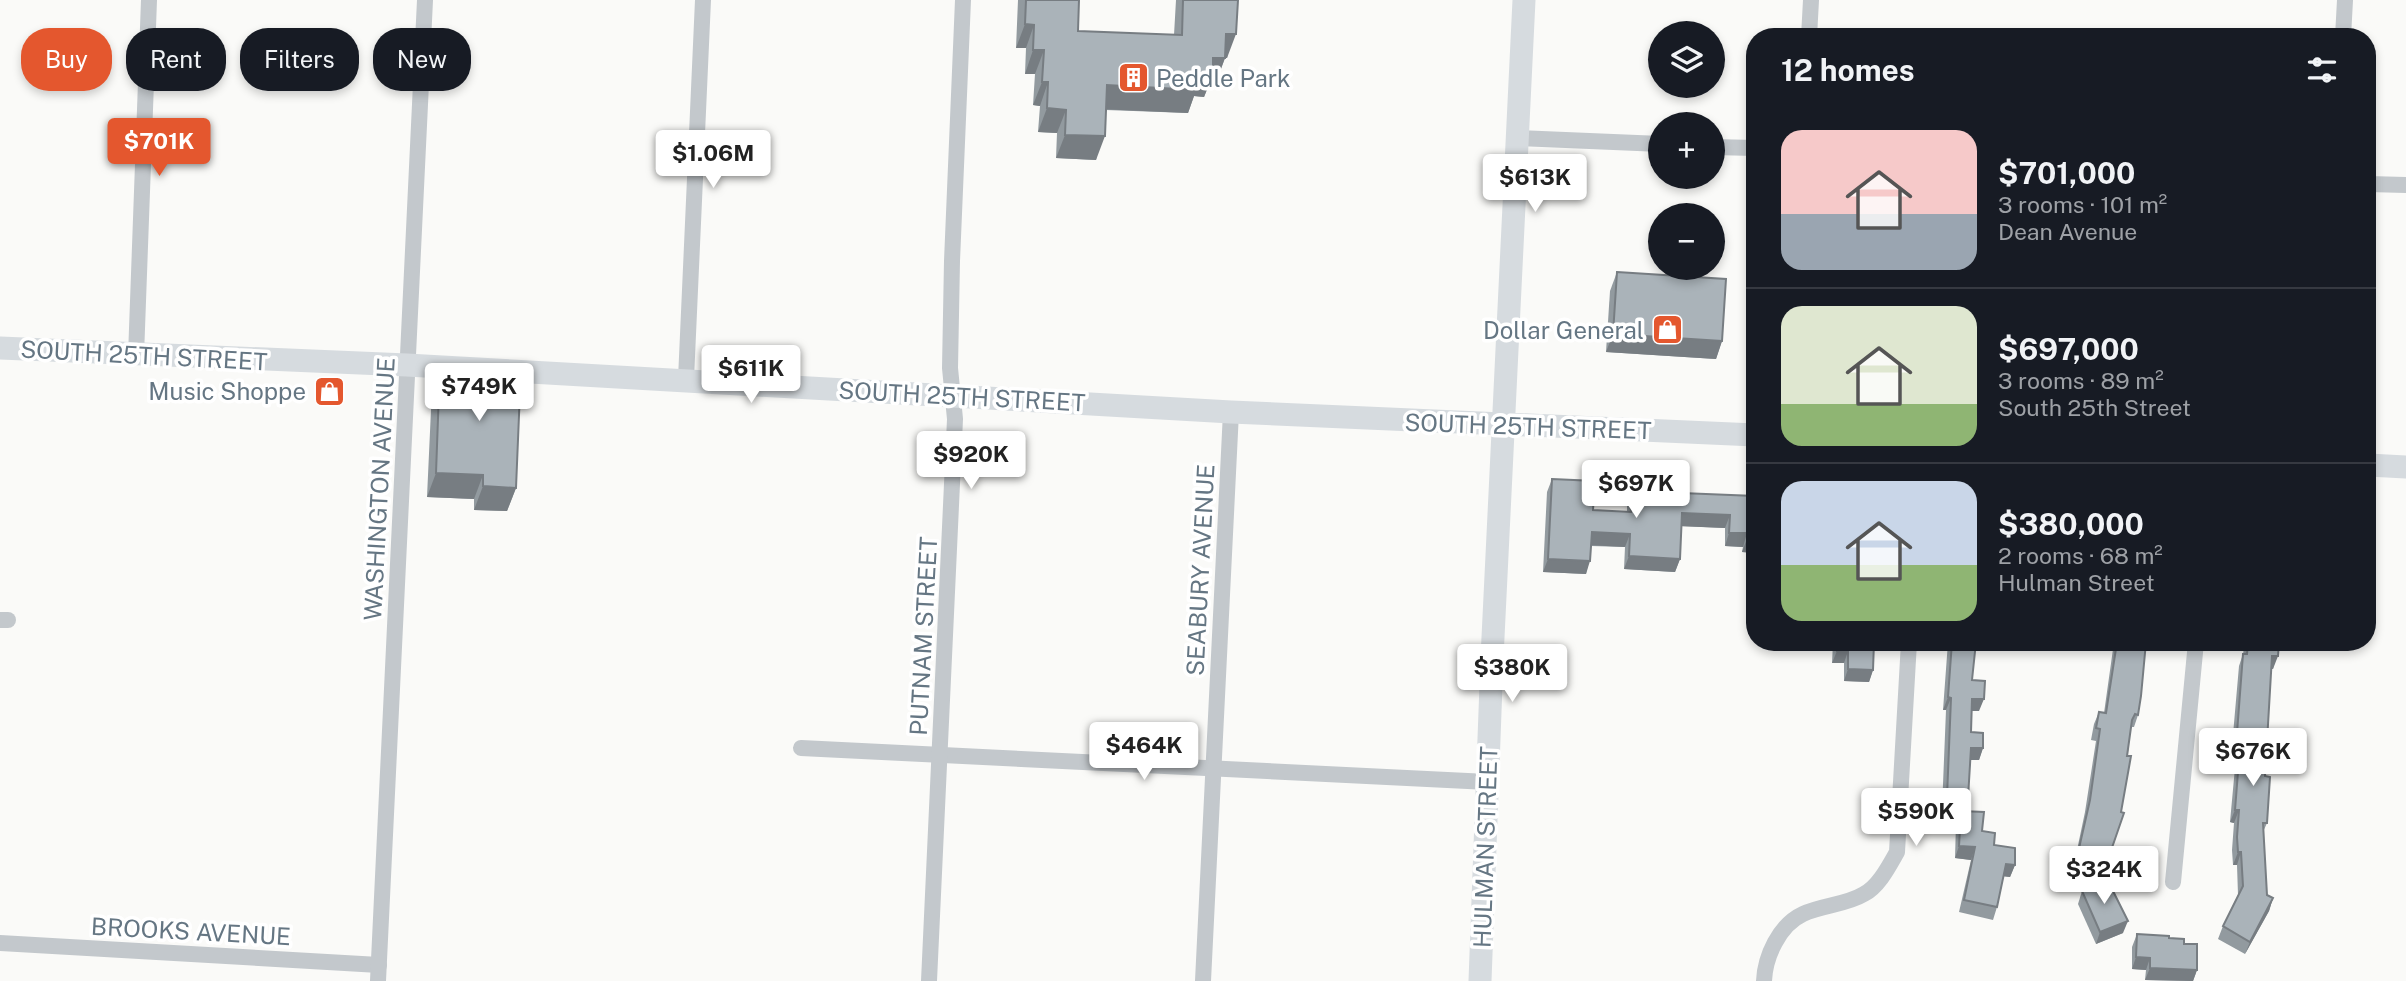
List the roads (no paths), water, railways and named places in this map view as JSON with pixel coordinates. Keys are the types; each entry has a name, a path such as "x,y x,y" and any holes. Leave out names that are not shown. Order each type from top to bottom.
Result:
{"main road":[{"name":"HULMAN STREET","path":"1480,981 1524,0"},
{"name":"SOUTH 25TH STREET","path":"0,348 136,356 407,365 1231,412 1746,435"},
{"path":"2376,465 2406,467"}],"street":[{"path":"136,356 149,0"},
{"name":"WASHINGTON AVENUE","path":"379,973 425,0"},
{"path":"686,379 703,0"},
{"name":"PUTNAM STREET","path":"929,981 954,396 950,368 951,261 963,0"},
{"path":"1809,28 1811,0"},
{"path":"2343,28 2345,0"},
{"path":"1517,138 1648,143"},
{"path":"1725,147 1746,148"},
{"path":"2376,184 2406,185"},
{"name":"SEABURY AVENUE","path":"1203,981 1231,412"},
{"path":"1764,981 1765,963 1779,936 1800,915 1865,894 1884,875 1897,852 1908,651"},
{"path":"2173,882 2195,651"},
{"path":"801,748 1488,782"},
{"name":"BROOKS AVENUE","path":"0,943 379,973"}],"place":[{"name":"Peddle Park","path":"1133,78"},
{"name":"Dollar General","path":"1667,330"},
{"name":"Music Shoppe","path":"329,391"}]}
